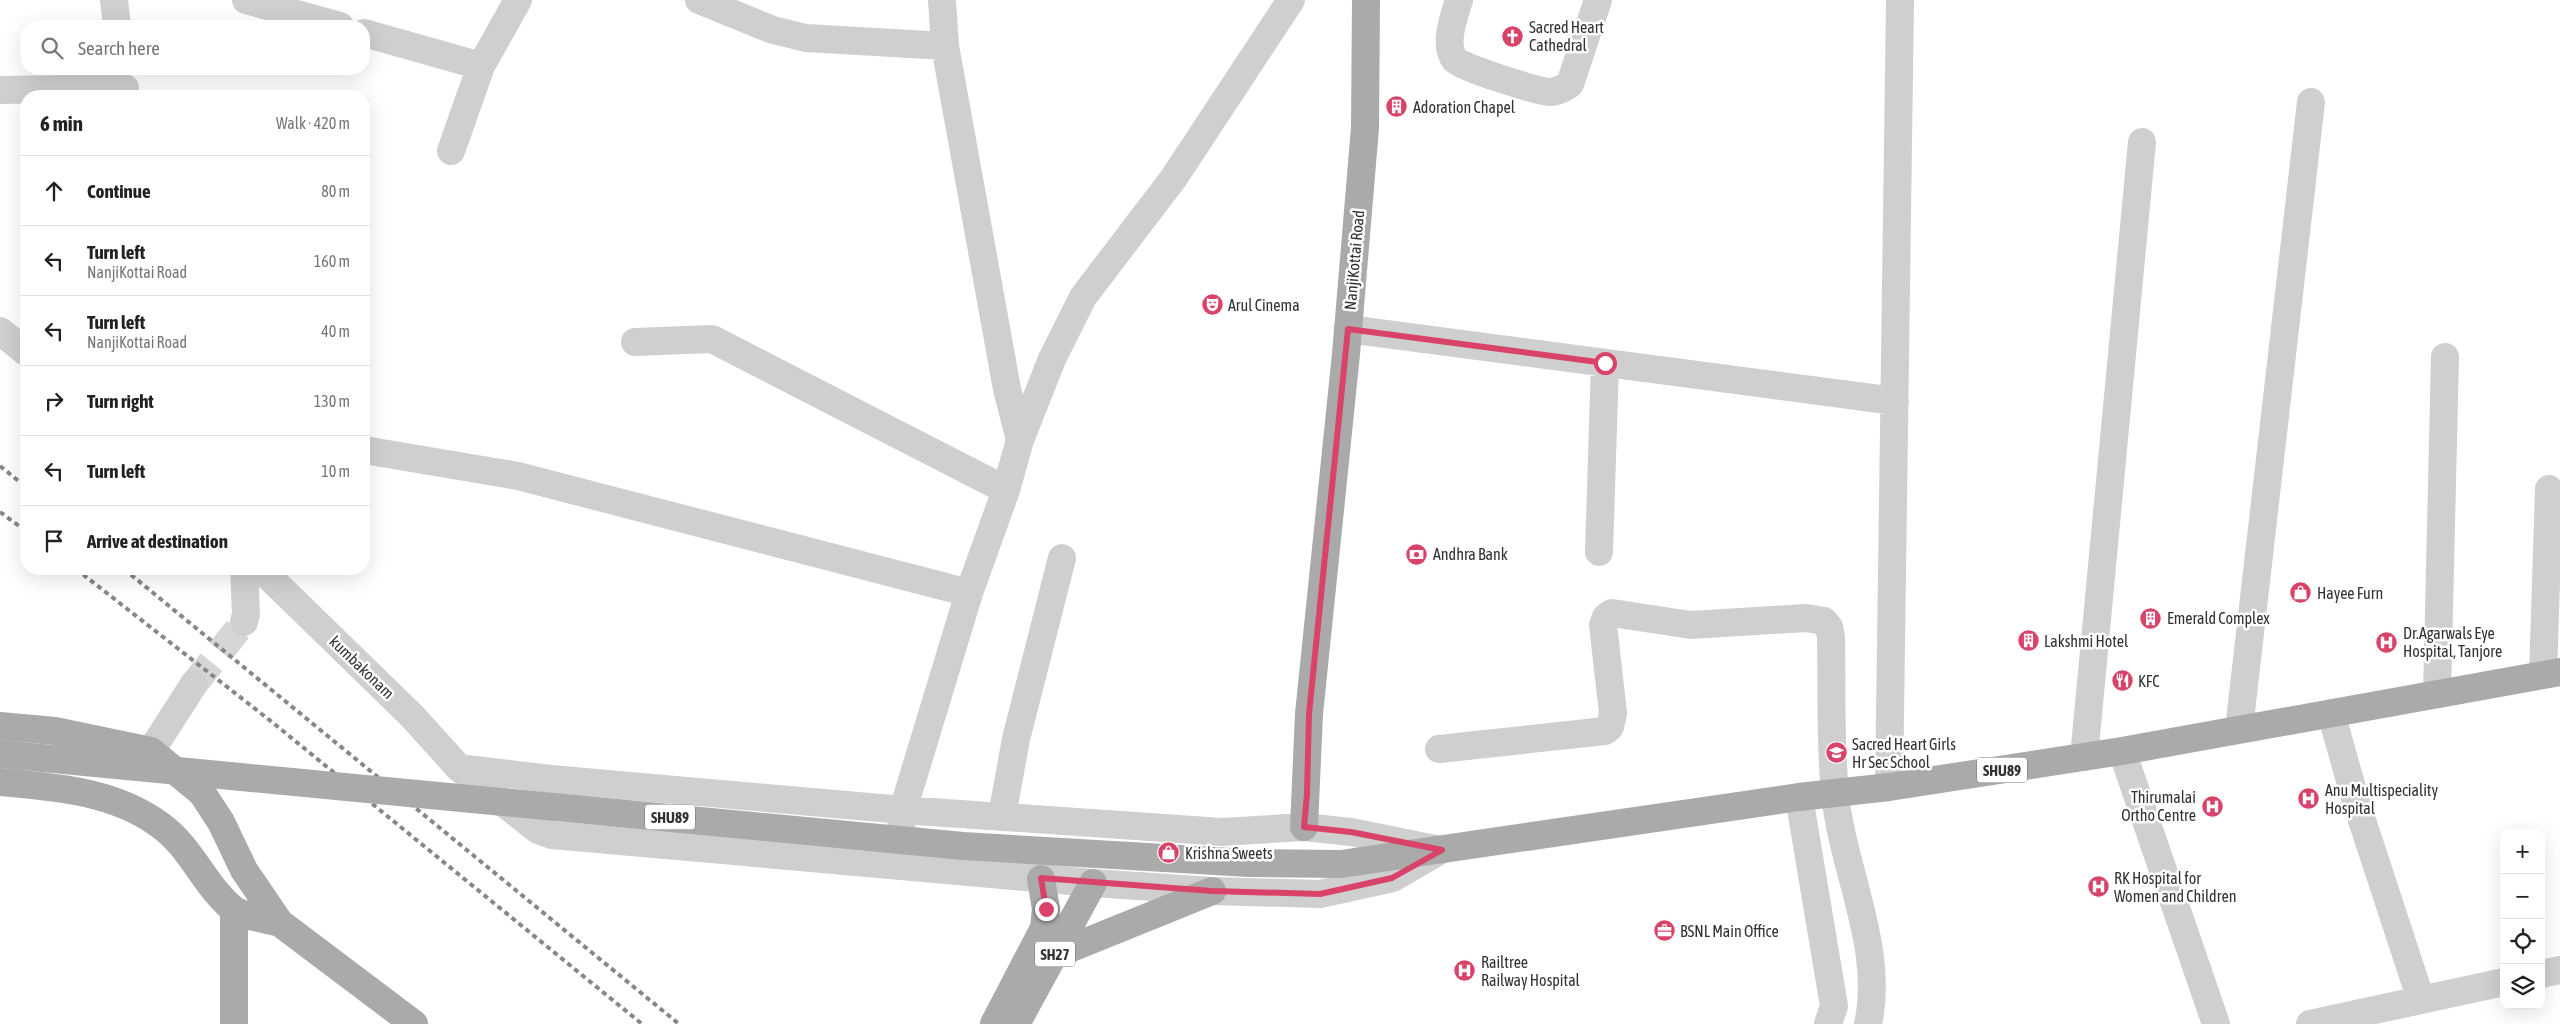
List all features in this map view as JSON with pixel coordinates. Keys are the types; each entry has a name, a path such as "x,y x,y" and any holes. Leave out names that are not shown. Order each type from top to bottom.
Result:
{"main road":[{"name":"NanjiKottai Road","path":"1304,827 1307,794 1309,714 1348,329 1365,128 1366,0"},
{"name":"SHU89","path":"0,754 963,846 1249,863 1341,864 1799,797 1889,787 2084,757 2552,673"},
{"path":"0,726 56,731 151,751 202,792 221,822 244,870 280,923 414,1024"},
{"path":"0,782 53,786 115,801 160,825 190,855 234,910 280,923"},
{"name":"SH27","path":"994,1024 1044,928 1046,909 1041,878"},
{"name":"SH27","path":"1016,1024 1093,883"},
{"path":"1054,956 1212,891"},
{"path":"234,910 234,1024"}],"street":[{"path":"114,0 116,20"},
{"path":"246,0 318,20"},
{"path":"451,151 481,66 518,0"},
{"path":"699,0 773,30 806,38 945,46"},
{"path":"942,0 945,46 1007,389 1020,440"},
{"path":"899,866 903,810 969,593 1006,490 1020,440 1052,358 1083,297 1173,179 1291,0"},
{"path":"1454,1 1450,34 1451,54 1456,61 1468,68 1539,90 1556,92 1570,84 1598,0"},
{"path":"1889,787 1900,0"},
{"path":"370,35 481,66"},
{"path":"0,90 125,85"},
{"path":"2239,729 2311,102"},
{"path":"2084,757 2142,142"},
{"path":"1348,329 1895,401"},
{"path":"0,330 20,347"},
{"path":"635,342 712,339 1006,490"},
{"path":"2437,694 2445,357"},
{"path":"1600,552 1605,363"},
{"path":"370,450 518,476 969,593"},
{"path":"2549,490 2552,673"},
{"path":"1002,816 1016,739 1062,558"},
{"path":"244,575 246,614 244,622"},
{"name":"kumbakonam","path":"267,575 412,716 458,768 538,830 552,835 1093,883 1212,891 1320,894 1392,878 1442,850"},
{"path":"1439,749 1605,731 1610,727 1613,713 1603,625 1606,617 1612,613 1691,625 1815,618 1824,621 1829,627 1831,637 1835,794 1872,971 1872,1006 1868,1024"},
{"path":"151,751 194,684"},
{"path":"2331,713 2356,802 2420,1000"},
{"path":"2122,751 2216,1024"},
{"path":"458,768 551,779 903,810 1222,832 1304,827 1351,832 1442,850"},
{"path":"1799,797 1834,1006 1828,1024"},
{"path":"2545,973 2560,970"},
{"path":"2310,1024 2500,983"}],"tunnel":[{"path":"194,684 244,622"}],"railway":[{"path":"0,466 20,482"},
{"path":"0,512 20,527"},
{"path":"84,575 272,722 642,1024"},
{"path":"131,575 679,1024"}],"place":[{"name":"Sacred Heart Cathedral","path":"1513,36"},
{"name":"Adoration Chapel","path":"1397,107"},
{"name":"Arul Cinema","path":"1212,305"},
{"name":"Andhra Bank","path":"1417,554"},
{"name":"Hayee Furn","path":"2301,593"},
{"name":"Emerald Complex","path":"2151,618"},
{"name":"Lakshmi Hotel","path":"2028,641"},
{"name":"Dr.Agarwals Eye Hospital, Tanjore","path":"2387,642"},
{"name":"KFC","path":"2122,681"},
{"name":"Sacred Heart Girls Hr Sec School","path":"1836,753"},
{"name":"Anu Multispeciality Hospital","path":"2309,799"},
{"name":"Thirumalai Ortho Centre","path":"2212,806"},
{"name":"Krishna Sweets","path":"1169,853"},
{"name":"RK Hospital for Women and Children","path":"2098,887"},
{"name":"BSNL Main Office","path":"1664,931"},
{"name":"Railtree Railway Hospital","path":"1465,971"}],"route":[{"path":"1046,909 1041,878 1212,891 1320,894 1392,878 1442,850 1351,832 1304,827 1307,794 1309,714 1348,329 1605,363"}]}
